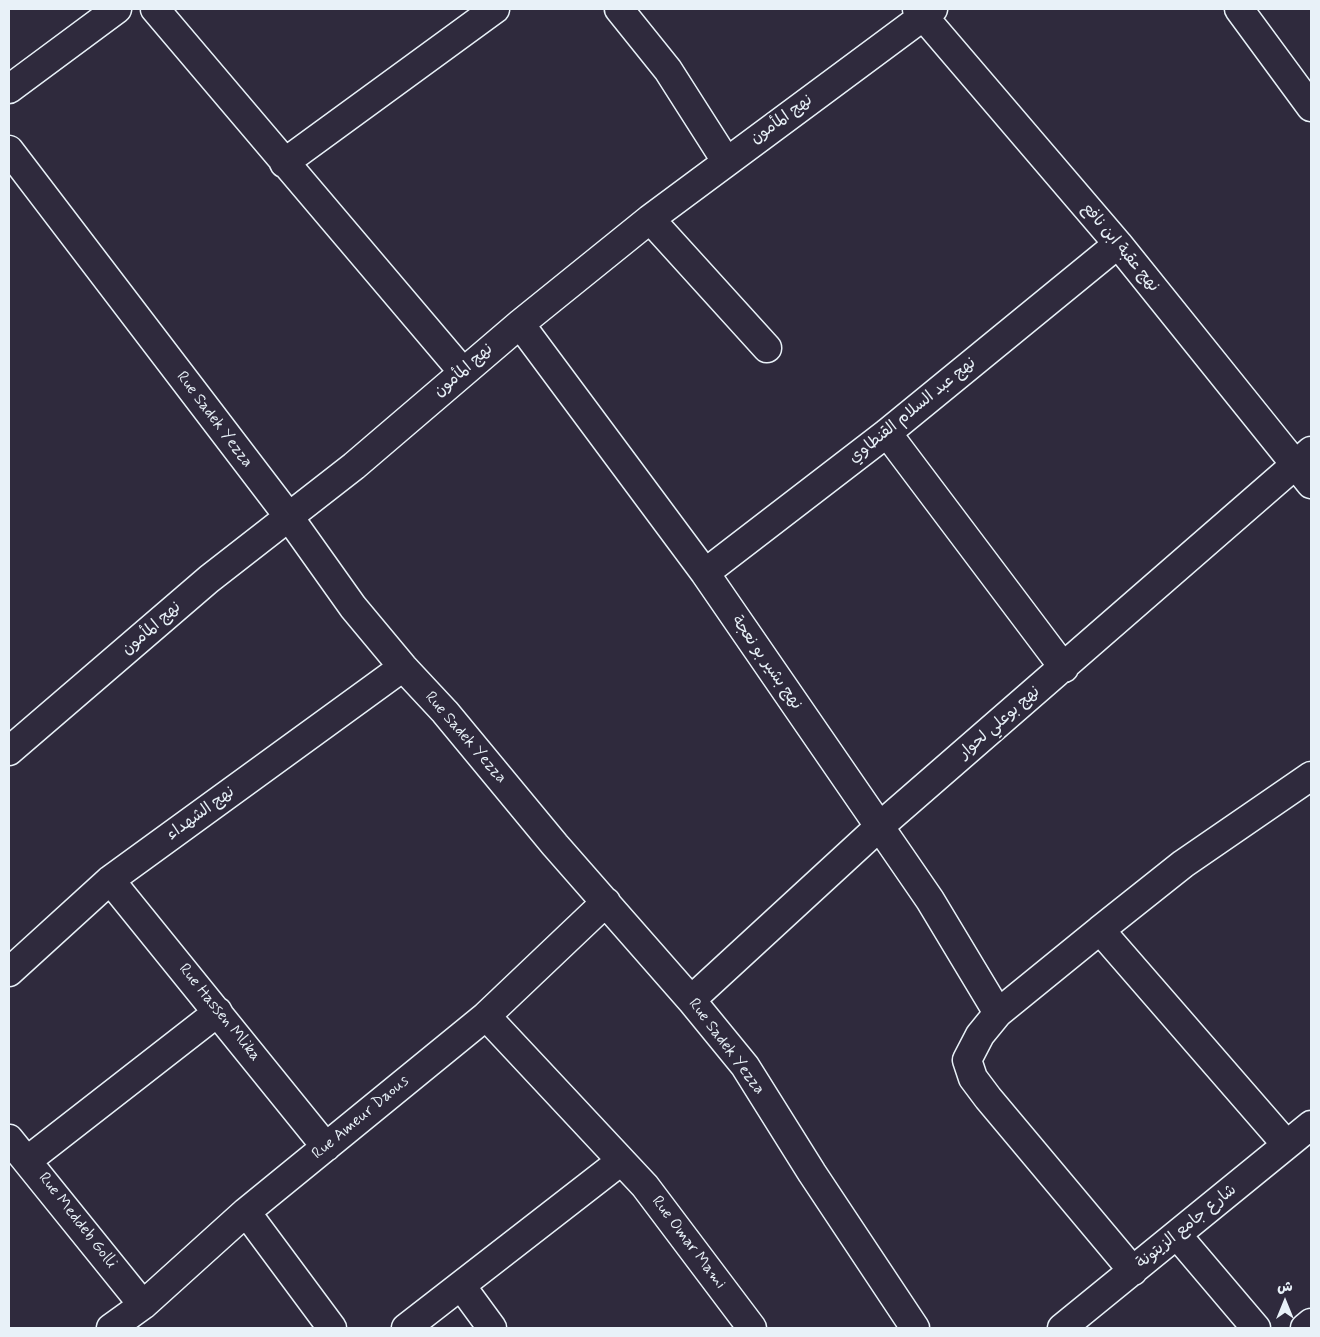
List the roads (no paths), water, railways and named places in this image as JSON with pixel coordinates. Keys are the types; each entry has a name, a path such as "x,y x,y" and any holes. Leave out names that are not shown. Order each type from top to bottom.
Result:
{"street":[{"path":"9,89 117,9"},
{"path":"155,9 463,372"},
{"path":"284,163 496,9"},
{"path":"619,9 668,70 726,161"},
{"name":"نهج المأمون","path":"9,751 209,579 354,466 520,324 650,219 924,12"},
{"name":"نهج عقبة ابن نافع","path":"924,12 1306,466"},
{"path":"1253,14 1311,107"},
{"name":"Rue Sadek Yezza","path":"9,150 289,517 352,607 403,667 445,712 555,845 692,1000 745,1066 812,1173 915,1328"},
{"path":"650,219 767,348"},
{"name":"نهج عبد السلام القنطاوي","path":"704,573 887,433 1118,244"},
{"name":"نهج بشير بو نعجة","path":"520,324 704,573 930,900 998,1013"},
{"path":"887,433 1064,668"},
{"name":"نهج بوعلي لحوار","path":"692,1000 879,827 1064,668 1306,466"},
{"name":"نهج الشهداء","path":"9,972 110,880 403,667"},
{"path":"1133,1271 973,1078 967,1060 980,1035 998,1013 1183,864 1311,776"},
{"name":"Rue Hassen Mlika","path":"110,880 326,1147"},
{"name":"Rue Ameur Daous","path":"112,1328 143,1305 246,1212 486,1016 606,902"},
{"path":"1100,930 1286,1144"},
{"path":"28,1160 218,1012"},
{"name":"Rue Omar Mami","path":"486,1016 645,1186 752,1328"},
{"name":"شارع جامع الزيتونة","path":"1062,1328 1311,1124"},
{"name":"Rue Meddeb Golli","path":"9,1139 28,1160 143,1305"},
{"path":"406,1328 462,1287 621,1161"},
{"path":"246,1212 332,1328"},
{"path":"1176,1235 1256,1328"},
{"path":"462,1287 492,1328"},
{"path":"1305,1328 1311,1323"}]}
